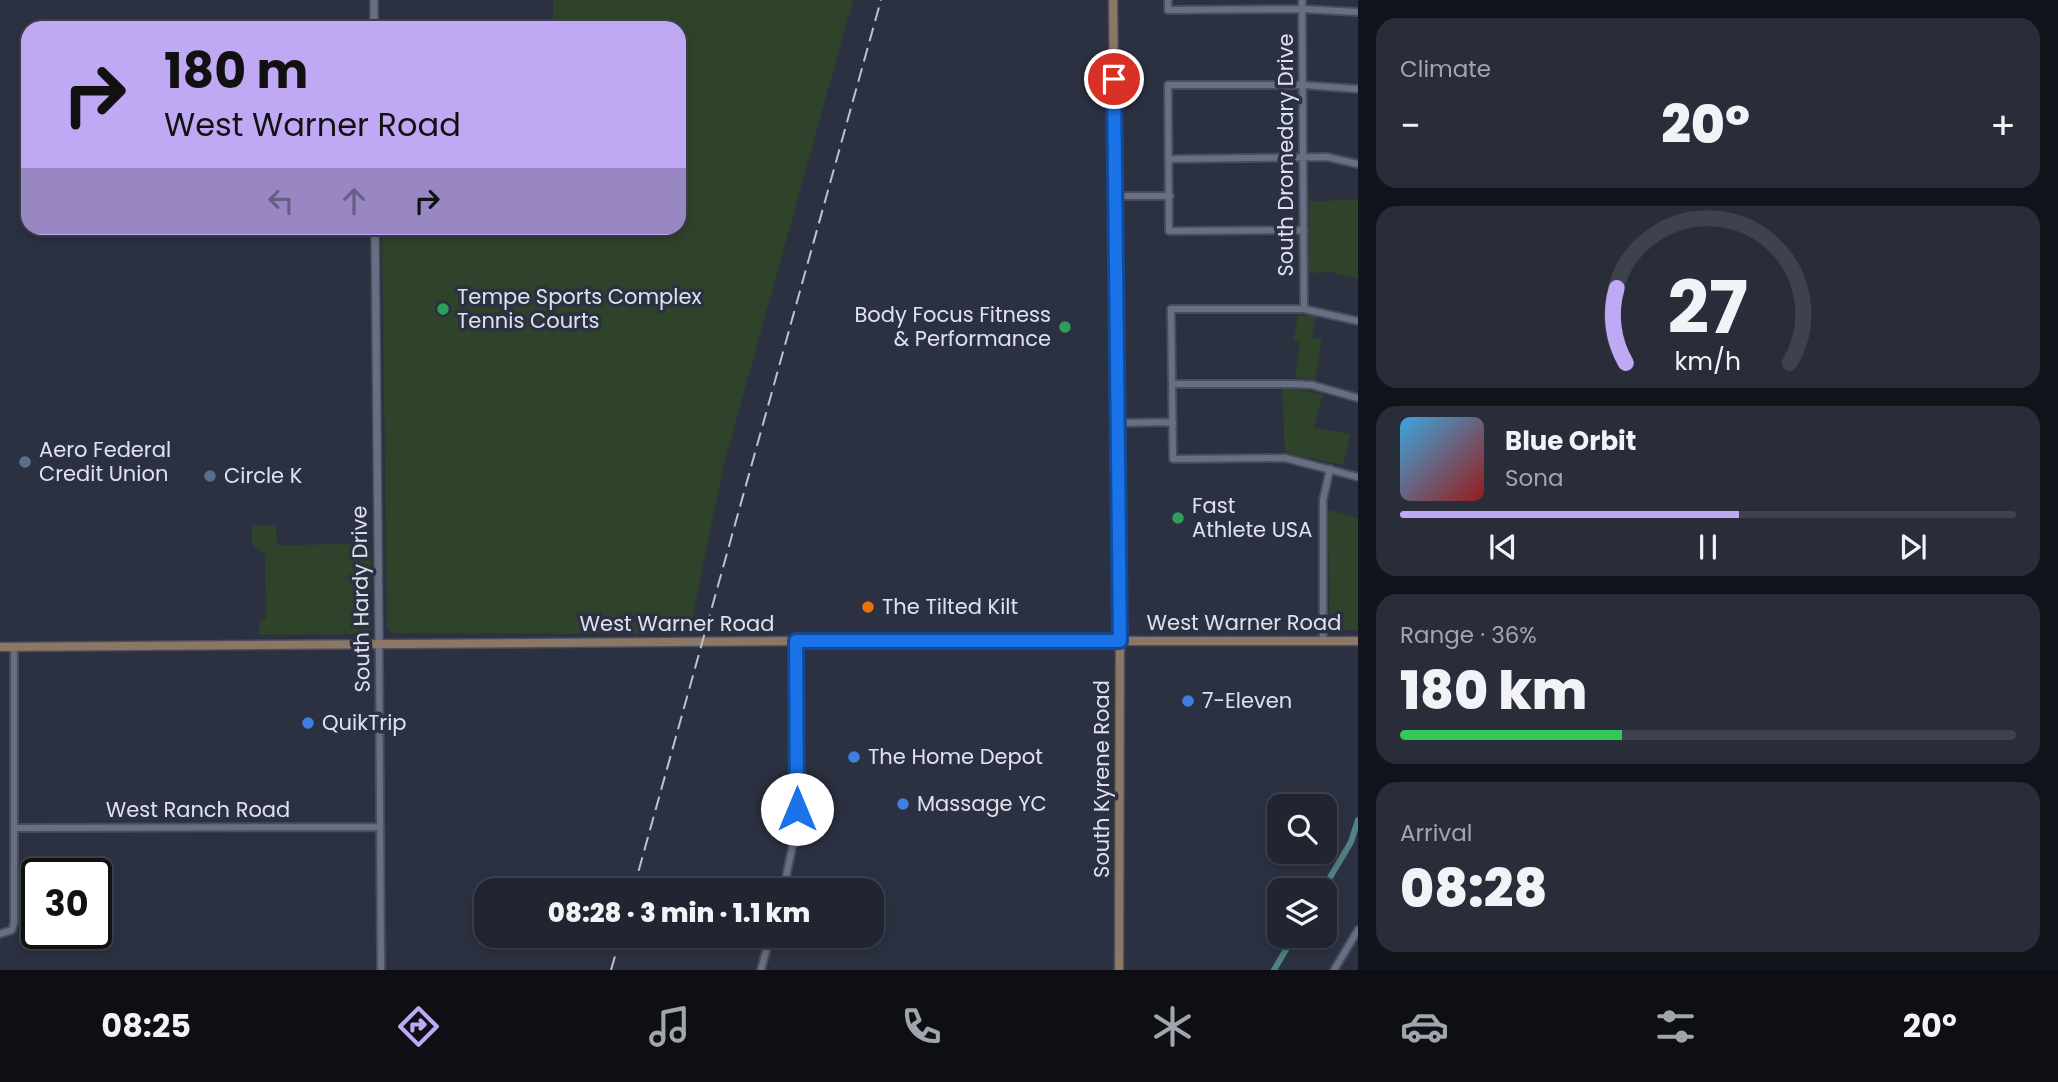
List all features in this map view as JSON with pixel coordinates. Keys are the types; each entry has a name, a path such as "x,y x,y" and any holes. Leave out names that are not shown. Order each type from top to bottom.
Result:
{"main road":[{"name":"South Kyrene Road","path":"1113,0 1120,641 1119,970"},
{"name":"West Warner Road","path":"0,647 1357,639"}],"street":[{"path":"374,0 374,21"},
{"path":"1168,0 1168,9 1303,9 1358,12"},
{"name":"South Dromedary Drive","path":"1302,0 1304,309"},
{"path":"1304,230 1169,231 1168,85 1303,85 1358,89"},
{"path":"1170,159 1327,157 1358,164"},
{"path":"1115,196 1170,196"},
{"name":"South Hardy Drive","path":"375,235 381,970"},
{"path":"1358,321 1304,309 1171,309 1173,459 1276,457 1358,477"},
{"path":"1172,384 1312,385 1358,398"},
{"path":"1116,423 1173,422"},
{"path":"1324,640 1323,500 1330,469"},
{"path":"786,878 796,830 796,641"},
{"path":"0,934 12,930 14,923 14,647"},
{"name":"West Ranch Road","path":"15,828 380,827"},
{"path":"1334,970 1358,930"},
{"path":"761,970 767,948"}],"green space":[{"path":"553,0 853,0 724,464 689,634 392,633 387,627 382,235 686,235 686,21 553,21"},
{"path":"1358,200 1358,279 1332,272 1309,273 1309,201"},
{"path":"1298,316 1316,316 1312,338 1322,339 1315,381 1295,377 1300,342 1293,341"},
{"path":"1282,387 1323,394 1314,428 1350,434 1343,465 1285,453"},
{"path":"1328,510 1358,518 1358,630 1337,630 1329,625"},
{"path":"252,525 276,525 277,545 357,544 371,547 371,634 259,635 259,621 266,618 265,554 253,546"}],"waterway":[{"path":"1330,878 1351,842 1358,820"},
{"path":"1274,970 1287,948"}],"railway":[{"path":"637,878 881,0"},
{"path":"611,970 617,948"}],"place":[{"name":"Tempe Sports Complex Tennis Courts","path":"443,309"},
{"name":"Body Focus Fitness & Performance","path":"1065,327"},
{"name":"Aero Federal Credit Union","path":"25,462"},
{"name":"Circle K","path":"210,476"},
{"name":"Fast Athlete USA","path":"1178,518"},
{"name":"The Tilted Kilt","path":"868,607"},
{"name":"7-Eleven","path":"1188,701"},
{"name":"QuikTrip","path":"308,723"},
{"name":"The Home Depot","path":"854,757"},
{"name":"Massage YC","path":"903,804"}],"route":[{"path":"797,809 796,641 1120,641 1114,79"}]}
